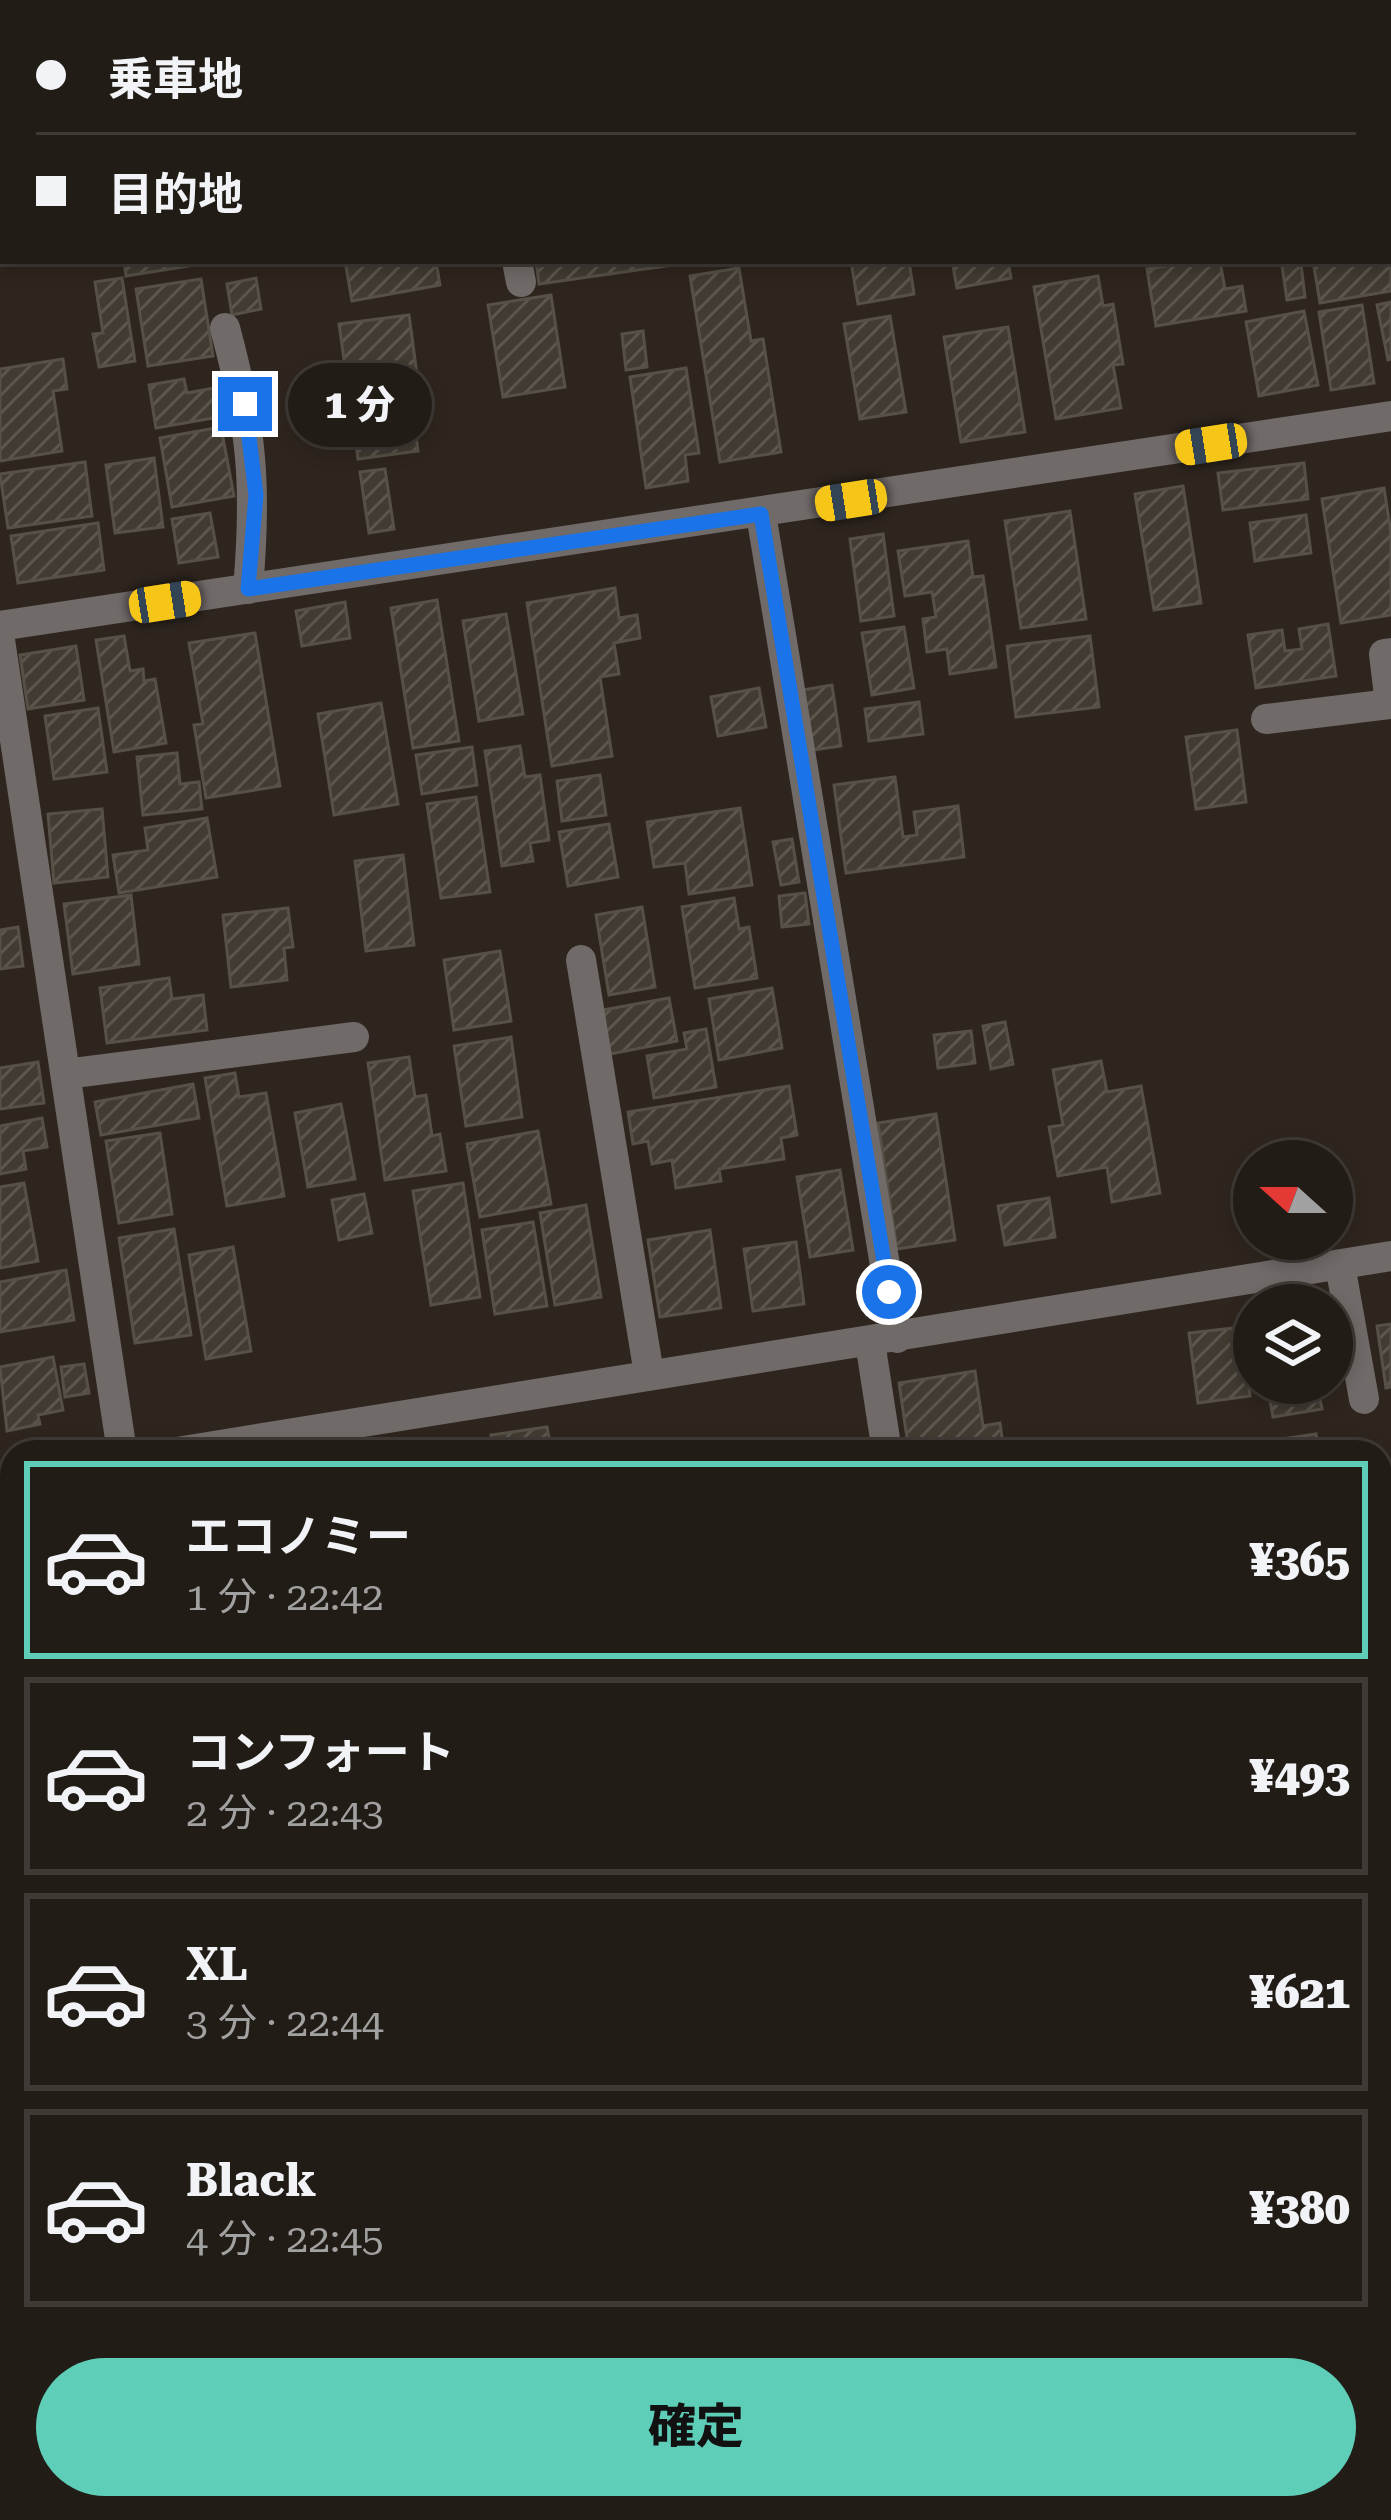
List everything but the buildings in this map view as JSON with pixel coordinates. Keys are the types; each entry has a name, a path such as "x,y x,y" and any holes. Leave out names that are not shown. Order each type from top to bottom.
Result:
{"street":[{"path":"226,328 245,404 256,495 248,589"},
{"path":"0,626 1391,416"},
{"path":"761,514 883,1340 887,1440"},
{"path":"0,640 120,1440"},
{"path":"1266,718 1390,704 1384,654 1391,653"},
{"path":"581,960 649,1374"},
{"path":"66,1074 354,1037"},
{"path":"250,1440 1391,1256"},
{"path":"1340,1265 1364,1399"}],"route":[{"path":"245,404 256,495 248,589 761,514 889,1292"}]}
